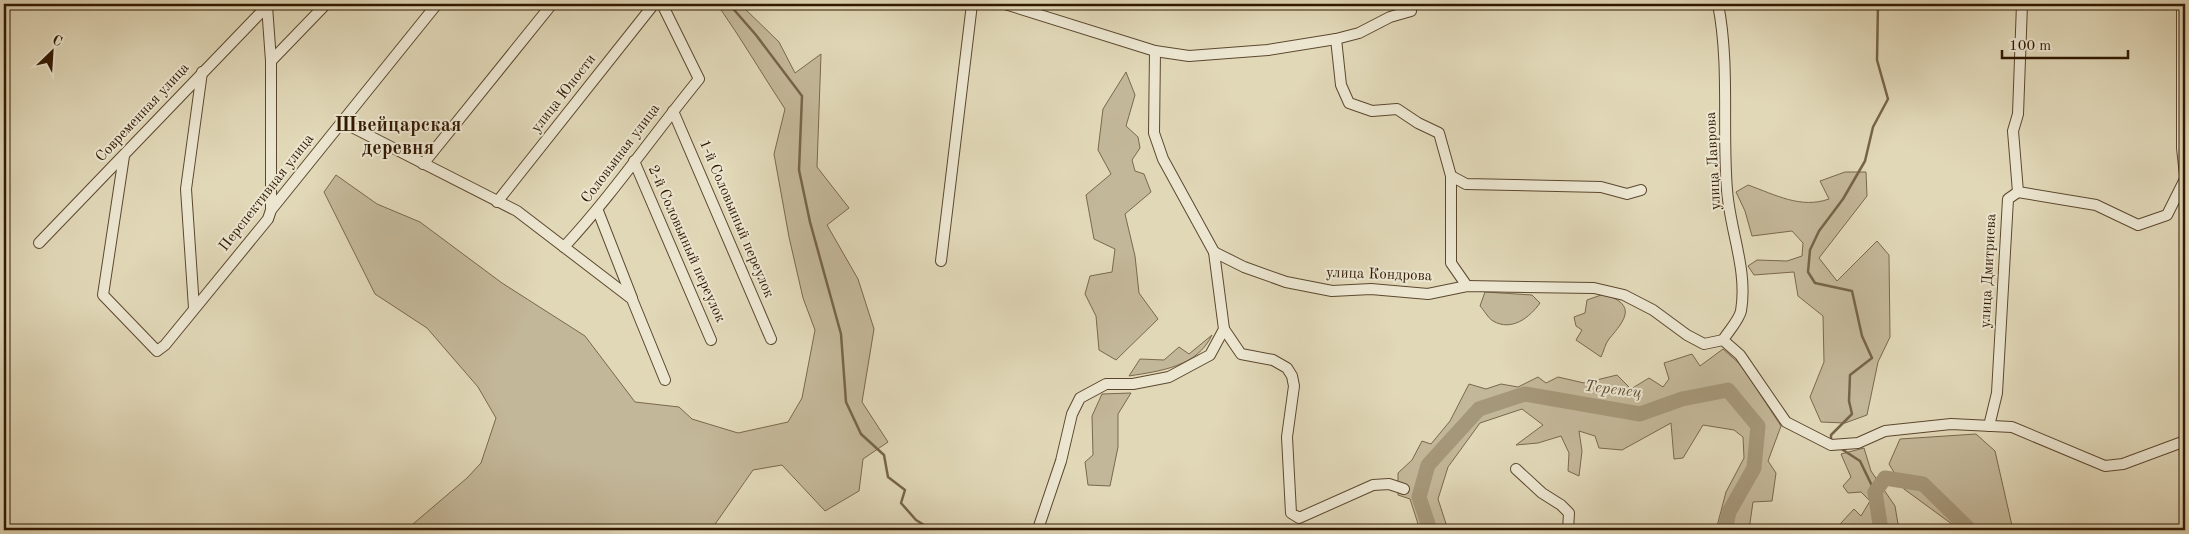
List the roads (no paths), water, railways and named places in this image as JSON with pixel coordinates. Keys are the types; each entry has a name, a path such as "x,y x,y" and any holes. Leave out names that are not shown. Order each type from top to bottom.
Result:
{"street":[{"path":"271,61 326,4"},
{"name":"Перспективная улица","path":"124,156 103,295 157,351 165,345 268,219 270,210 437,4"},
{"path":"423,164 552,4"},
{"name":"улица Юности","path":"498,202 654,4"},
{"name":"Соловьиная улица","path":"564,247 598,211 634,161 700,79 662,4"},
{"path":"941,261 972,4"},
{"path":"1004,4 1155,51 1189,56 1268,50 1336,39 1359,33 1390,17 1410,11"},
{"name":"улица Лаврова","path":"1718,4 1723,38 1727,191 1742,274 1741,313 1723,340"},
{"path":"2022,4 2018,114 2013,131 2018,192 2096,205 2138,225 2167,215 2185,179"},
{"path":"2182,4 2182,148 2185,175"},
{"path":"268,5 271,61 270,210"},
{"name":"Современная улица","path":"40,243 268,5"},
{"path":"1336,39 1341,85 1349,103 1372,111 1397,109 1418,123 1439,133 1451,176 1451,263 1467,286"},
{"path":"1155,51 1154,133 1163,159 1214,252 1224,329 1241,354 1273,360 1288,368 1292,376 1294,386 1287,437 1291,513 1299,518 1373,485 1389,484 1404,489"},
{"path":"194,308 186,189 202,72"},
{"name":"1-й Соловьиный переулок","path":"673,111 771,339"},
{"path":"342,122 517,211 632,299"},
{"name":"2-й Соловьиный переулок","path":"634,161 712,340"},
{"path":"1451,176 1466,184 1601,188 1628,194 1641,190"},
{"name":"улица Дмитриева","path":"1988,426 1997,393 2008,199 2018,192"},
{"path":"598,211 666,380"},
{"name":"улица Кондрова","path":"1214,252 1244,267 1286,282 1332,291 1370,289 1428,294 1467,286 1594,288 1624,296 1653,310 1686,335 1704,344 1723,340"},
{"path":"1035,530 1038,529 1061,461 1072,414 1080,398 1106,384 1133,384 1169,377 1210,354 1224,329"},
{"path":"1723,340 1740,355 1786,422 1830,445 1858,444 1885,431 1951,424 1988,426 2012,428 2105,466 2122,464 2185,441"},
{"path":"1516,469 1542,493 1561,505 1569,513 1568,530"}],"waterway":[{"path":"729,4 756,35 802,96 799,170 810,222 841,334 846,402 861,434 884,455 888,477 905,490 901,503 916,520 932,530"},
{"path":"1831,442 1831,435 1852,414 1849,401 1850,375 1872,358 1862,336 1852,291 1815,283 1808,272 1810,250 1819,231 1843,199 1865,161 1873,127 1888,99 1877,60 1878,4"},
{"name":"Терепец","path":"1430,530 1419,497 1428,465 1479,409 1525,394 1640,414 1682,399 1728,390 1758,426 1754,468 1729,512 1725,530"},
{"path":"1840,448 1860,461 1875,492"},
{"name":"Терепец","path":"1881,530 1875,492 1885,478 1923,484 1970,530"}],"district":[{"name":"Швейцарская деревня","path":"398,138"}]}
